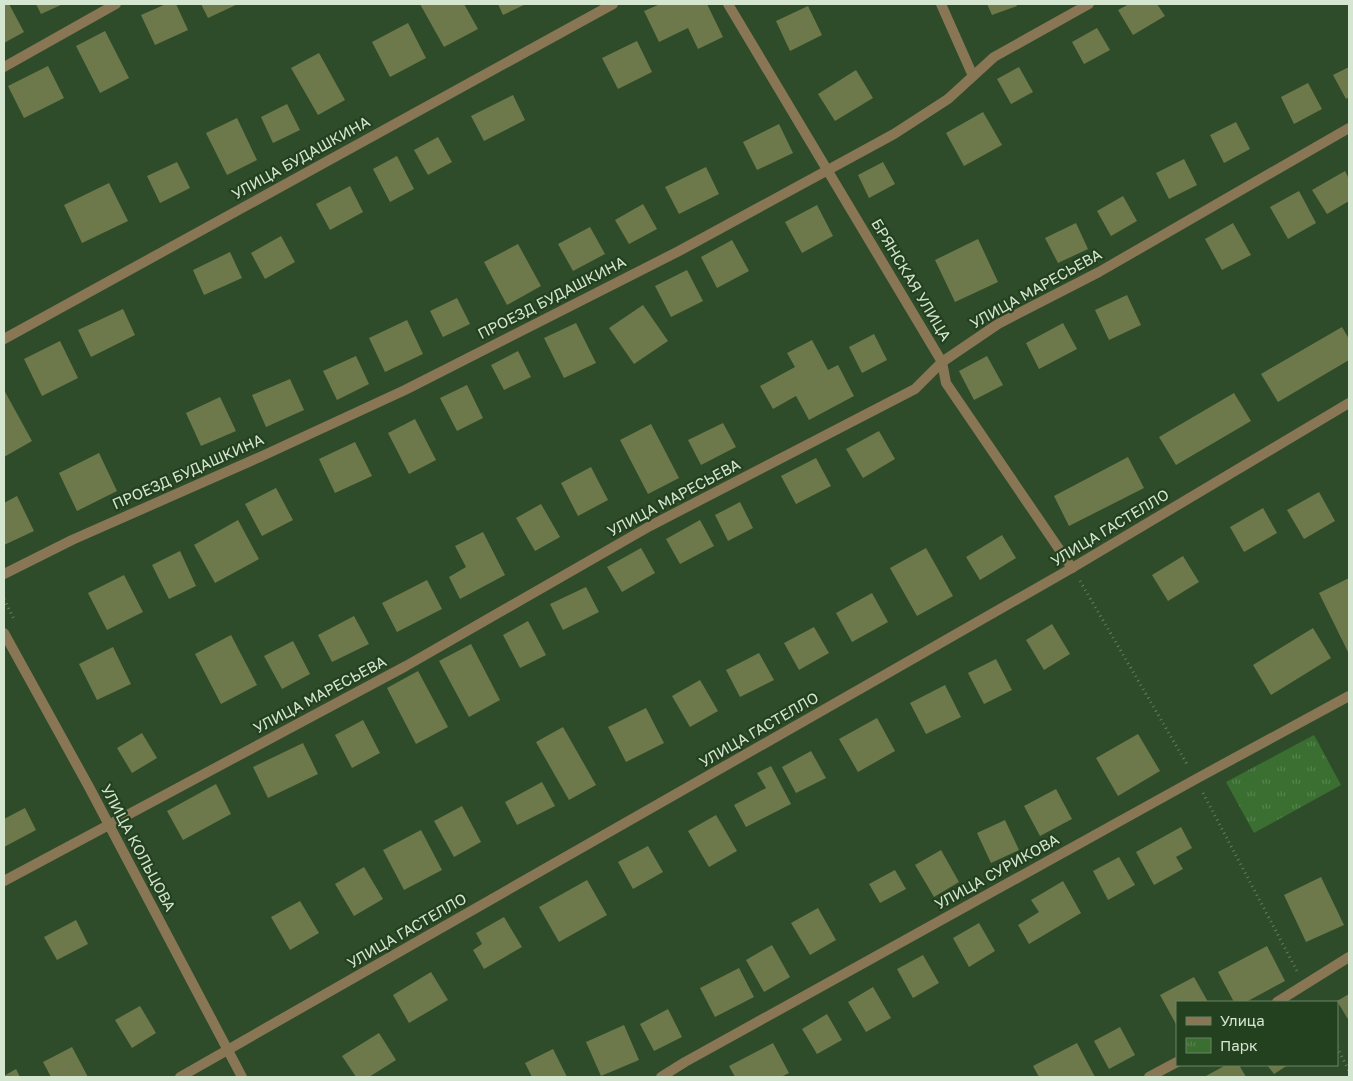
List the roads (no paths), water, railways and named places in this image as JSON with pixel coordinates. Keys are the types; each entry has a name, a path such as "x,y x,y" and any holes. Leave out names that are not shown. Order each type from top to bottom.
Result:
{"street":[{"path":"4,67 116,4"},
{"name":"УЛИЦА БУДАШКИНА","path":"4,339 613,4"},
{"name":"БРЯНСКАЯ УЛИЦА","path":"728,4 942,362 946,383 1072,568"},
{"path":"941,4 972,76"},
{"name":"ПРОЕЗД БУДАШКИНА","path":"4,574 72,540 260,457 405,390 679,251 902,129 948,99 994,57 1089,4"},
{"name":"УЛИЦА МАРЕСЬЕВА","path":"4,881 406,666 650,526 915,389 942,362 998,324 1099,272 1349,128"},
{"name":"УЛИЦА ГАСТЕЛЛО","path":"180,1077 1072,568 1349,404"},
{"name":"УЛИЦА КОЛЬЦОВА","path":"4,634 109,824 242,1077"},
{"name":"УЛИЦА СУРИКОВА","path":"661,1077 1196,779 1349,696"},
{"path":"1278,1001 1349,957"},
{"path":"1149,1077 1176,1063"}]}
